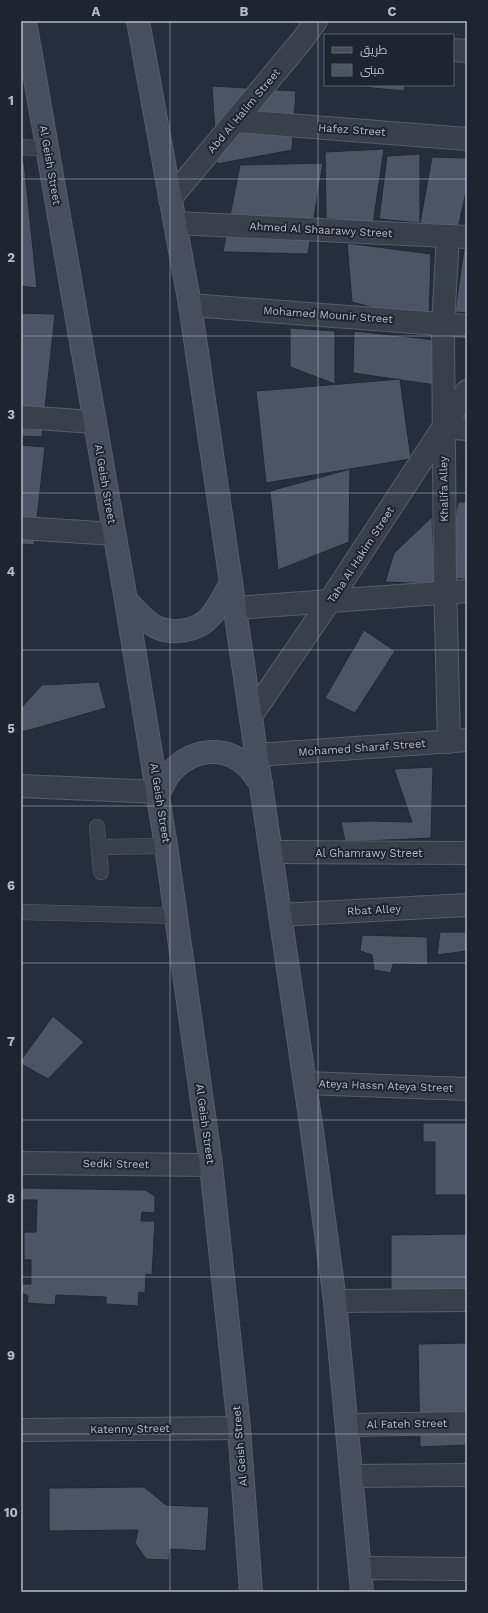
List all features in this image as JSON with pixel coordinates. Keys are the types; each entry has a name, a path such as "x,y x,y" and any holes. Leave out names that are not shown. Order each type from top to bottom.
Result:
{"main road":[{"name":"Al Geish Street","path":"25,21 159,792 211,1165 239,1428 251,1592"},
{"path":"138,21 190,305 305,1083 335,1301 361,1568 362,1592"},
{"path":"126,600 156,627 175,631 194,628 210,618 231,582"},
{"path":"159,792 171,772 187,758 208,751 230,754 248,767 261,784"}],"street":[{"name":"Abd Al Halim Street","path":"170,200 303,39 316,21"},
{"path":"303,39 324,41"},
{"path":"454,50 467,50"},
{"name":"Hafez Street","path":"236,121 467,138"},
{"name":"Ahmed Al Shaarawy Street","path":"175,223 457,237"},
{"name":"Khalifa Alley","path":"457,237 444,324 444,427 446,592 458,741"},
{"name":"Mohamed Mounir Street","path":"190,305 467,326"},
{"name":"Taha Al Hakim Street","path":"251,716 329,602 467,391"},
{"path":"21,417 94,422"},
{"path":"444,427 467,429"},
{"path":"21,528 114,534"},
{"path":"235,608 467,591"},
{"name":"Mohamed Sharaf Street","path":"257,755 458,741"},
{"path":"21,786 159,792"},
{"name":"Al Ghamrawy Street","path":"271,852 467,853"},
{"name":"Rbat Alley","path":"280,915 467,905"},
{"name":"Ateya Hassn Ateya Street","path":"305,1083 467,1089"},
{"name":"Sedki Street","path":"21,1163 211,1165"},
{"path":"335,1301 467,1300"},
{"name":"Al Fateh Street","path":"347,1425 467,1423"},
{"name":"Katenny Street","path":"21,1430 239,1428"},
{"path":"352,1476 467,1474"},
{"path":"361,1568 467,1569"}],"lane":[{"path":"21,147 47,149"},
{"path":"97,827 101,872"},
{"path":"98,847 166,846"},
{"path":"21,912 176,916"}],"building":[{"path":"212,86 296,91 292,150 217,164"},
{"path":"362,86 405,86 404,91"},
{"path":"384,149 373,224 326,218 325,152"},
{"path":"420,154 420,223 379,219 387,156"},
{"path":"432,157 467,158 467,188 458,228 420,223"},
{"path":"24,162 37,288 21,286 21,163"},
{"path":"323,163 308,254 223,252 240,165"},
{"path":"347,243 431,254 429,323 352,302"},
{"path":"464,249 467,249 467,313 455,312"},
{"path":"21,313 55,314 42,437 21,436"},
{"path":"290,328 335,331 335,384 290,367"},
{"path":"354,331 436,340 435,385 353,373"},
{"path":"400,379 411,459 266,483 256,391"},
{"path":"21,445 45,447 34,545 21,544"},
{"path":"350,469 349,542 278,570 270,491"},
{"path":"467,479 467,494 465,494"},
{"path":"458,502 467,502 467,579 445,579"},
{"path":"432,517 435,584 385,582 394,553"},
{"path":"364,630 395,651 355,713 325,698"},
{"path":"99,682 106,708 26,731 21,731 21,708 42,685"},
{"path":"433,767 431,838 345,842 341,822 412,822 394,769"},
{"path":"440,932 467,932 467,951 437,955"},
{"path":"362,935 427,937 428,965 393,964 391,973 374,970 372,955 360,951"},
{"path":"53,1016 84,1042 48,1079 21,1064 21,1060"},
{"path":"423,1123 467,1123 467,1195 435,1195 435,1142 423,1142"},
{"path":"21,1188 145,1190 155,1196 155,1213 142,1212 141,1221 155,1221 152,1275 146,1274 145,1293 139,1292 138,1306 106,1304 106,1297 56,1295 55,1305 27,1303 28,1296 21,1292 21,1284 31,1284 31,1260 24,1260 24,1232 36,1232 37,1200 21,1200"},
{"path":"467,1234 467,1292 391,1293 391,1235"},
{"path":"467,1343 467,1445 420,1447 418,1344"},
{"path":"144,1487 166,1505 209,1507 206,1551 170,1549 169,1560 146,1559 135,1543 138,1530 49,1531 49,1488"}]}
